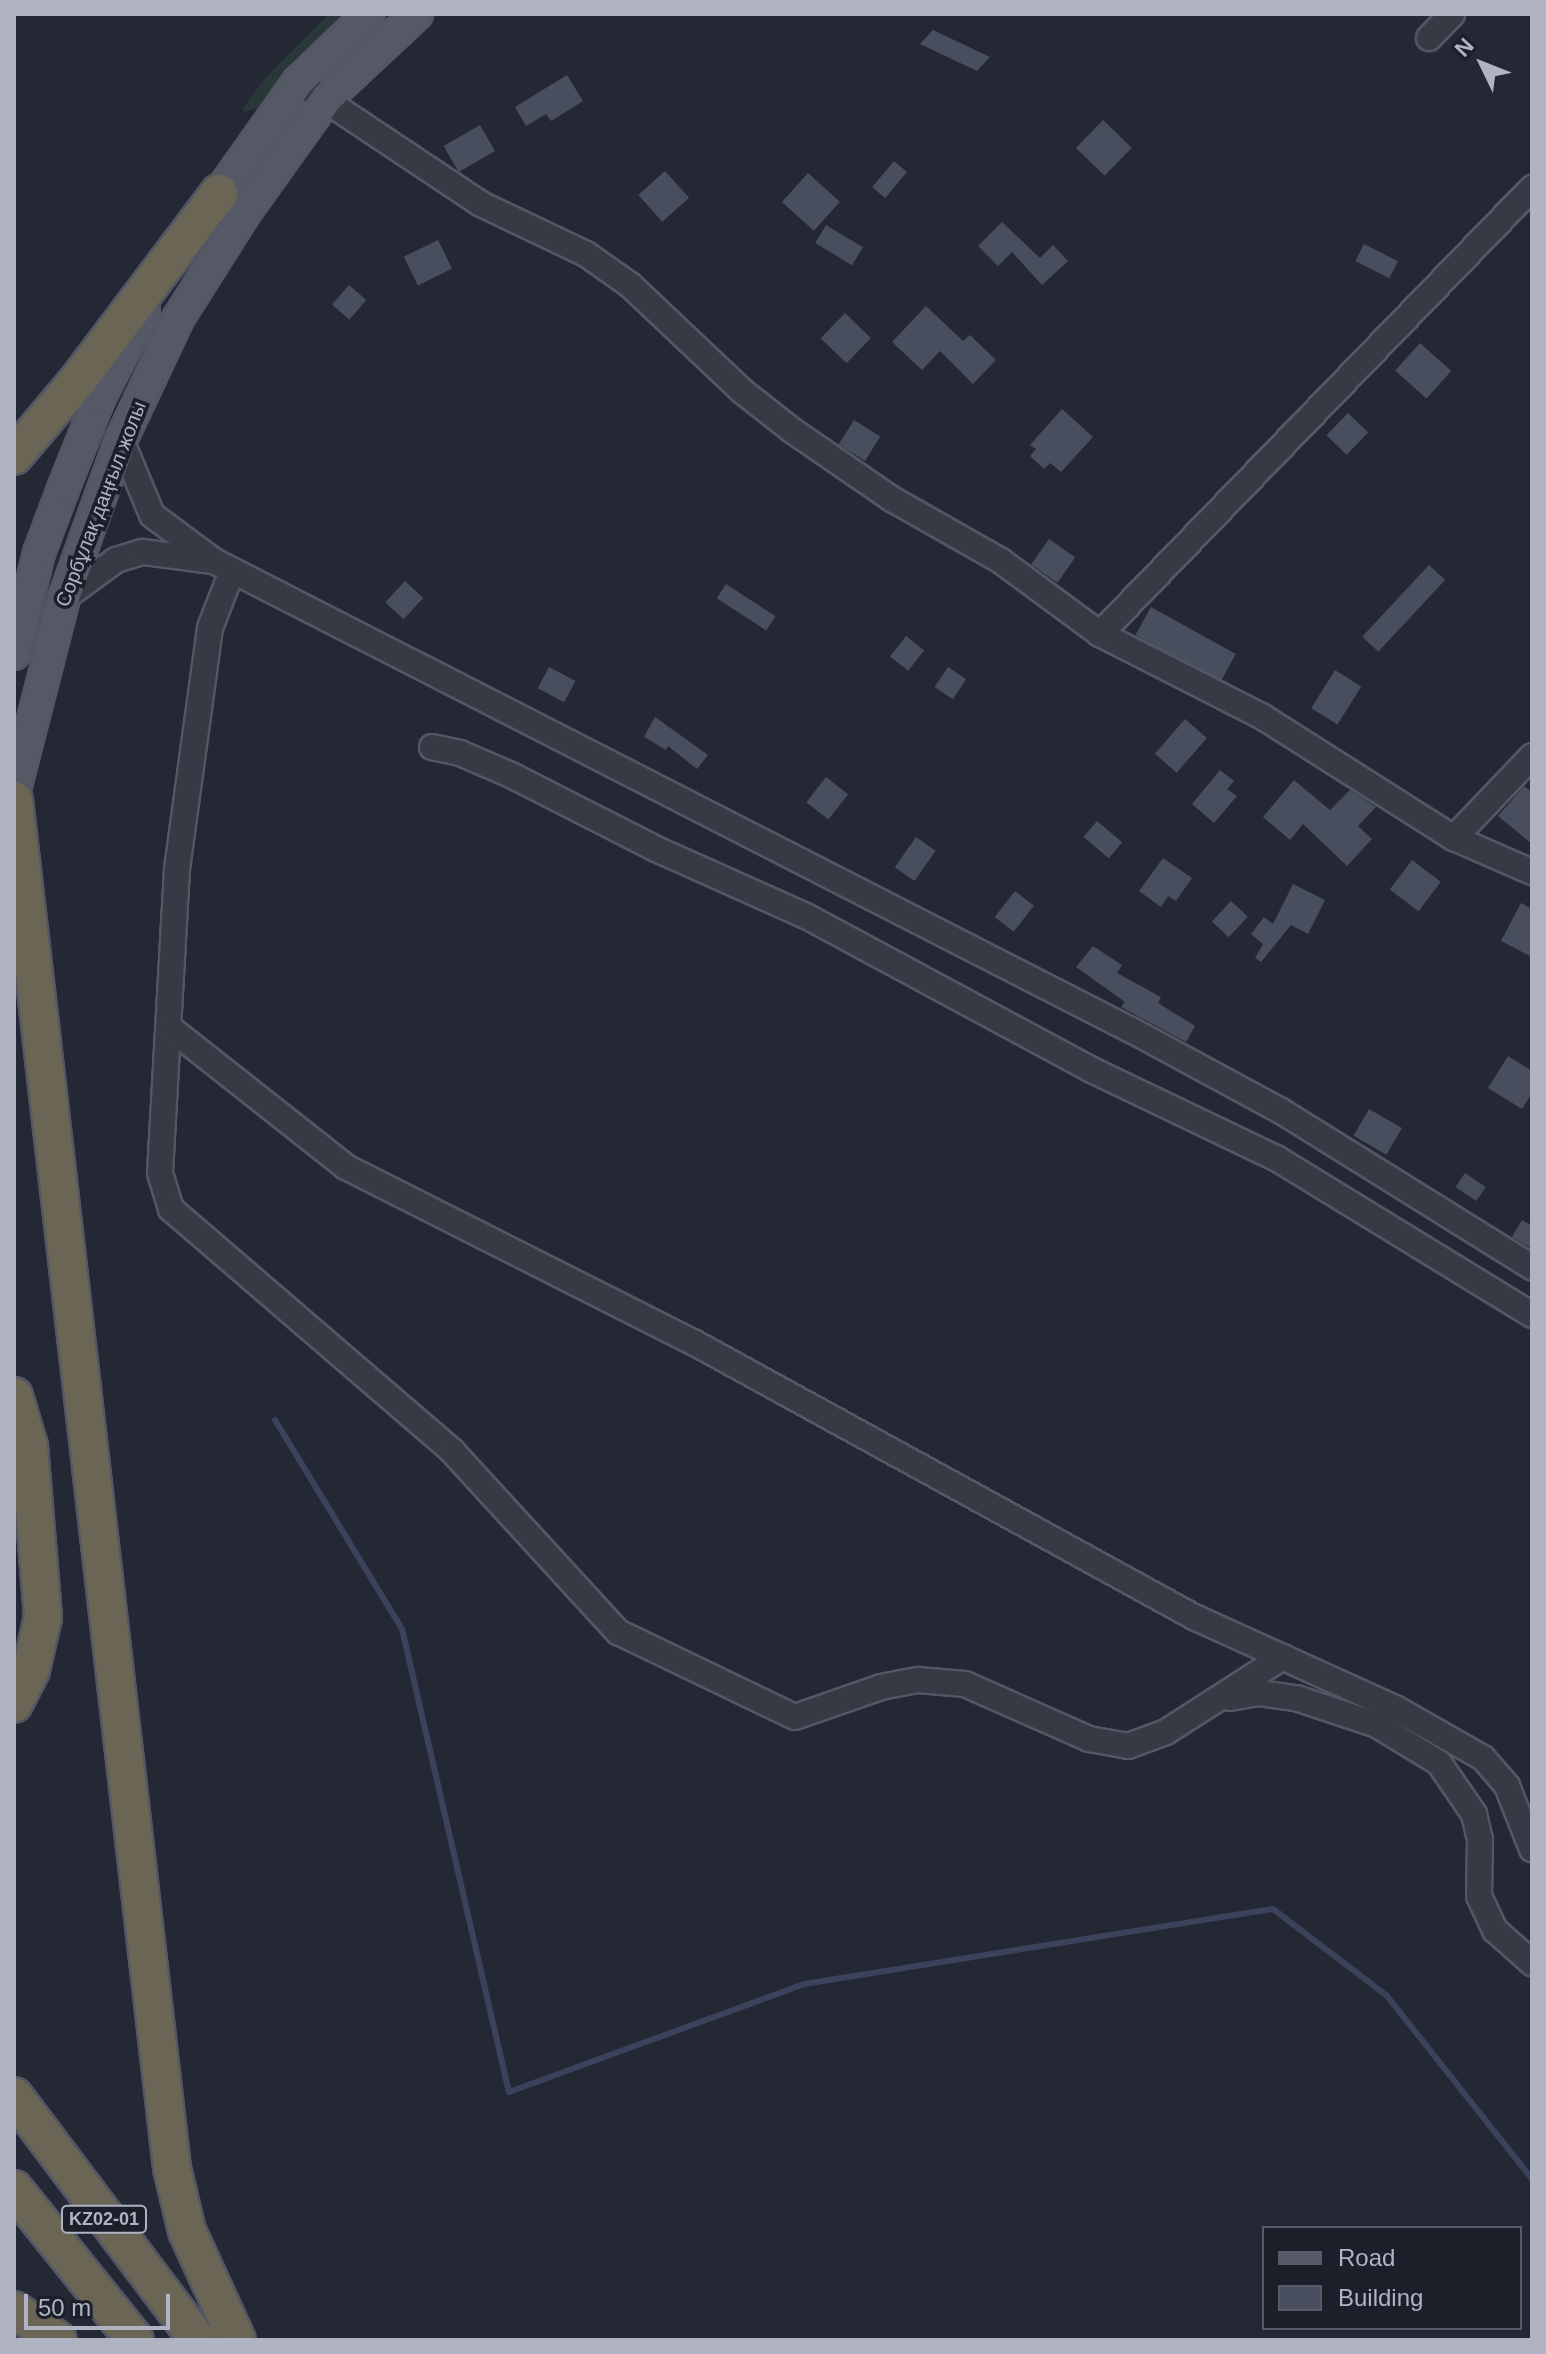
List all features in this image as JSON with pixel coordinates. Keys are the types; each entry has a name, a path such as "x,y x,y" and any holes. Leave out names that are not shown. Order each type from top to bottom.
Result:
{"highway":[{"path":"14,456 79,379 219,193"},
{"path":"14,800 172,2168 187,2231 237,2340"},
{"path":"14,1396 29,1446 43,1617 31,1670 14,1704"},
{"name":"KZ02-01","path":"14,2096 198,2340"},
{"name":"KZ02-01","path":"14,2189 135,2340"},
{"path":"14,2310 58,2340"}],"main road":[{"name":"Сорбұлақ даңғыл жолы","path":"14,654 39,553 99,399 144,312 219,193 298,82 369,14"},
{"name":"Сорбұлақ даңғыл жолы","path":"14,793 19,756 64,598 121,440 191,293 327,98 417,14"}],"street":[{"path":"1429,38 1452,14"},
{"path":"298,82 327,98 481,204 586,254 630,285 742,391 793,431 892,499 1001,561 1100,634 1263,717 1454,838 1532,872"},
{"path":"1100,634 1532,188"},
{"path":"121,440 152,515 223,566 301,602 1133,1031 1281,1111 1532,1267"},
{"path":"64,598 116,560 143,552 223,566"},
{"path":"223,566 199,693 177,869 160,1173 171,1209 452,1451 618,1632 795,1717 815,1714 881,1687 934,1681 965,1684 1089,1739 1128,1746 1166,1732 1223,1699 1283,1657"},
{"path":"432,747 460,753 511,775 656,849 806,916 1092,1070 1276,1158 1532,1315"},
{"path":"1454,838 1532,756"},
{"path":"170,1028 346,1167 693,1342 1194,1617 1395,1708 1483,1758 1507,1786 1532,1849"},
{"path":"1223,1699 1259,1693 1296,1698 1377,1725 1439,1763 1474,1814 1480,1840 1479,1896 1495,1930 1532,1963"}],"shaded area":[{"path":"329,14 350,14 259,108 245,112 242,109 266,77"}],"building":[{"path":"933,30 990,57 977,71 920,44"},
{"path":"567,75 583,101 551,121 546,114 526,126 515,107"},
{"path":"1103,120 1132,148 1105,176 1076,148"},
{"path":"480,125 495,151 459,172 444,146"},
{"path":"894,161 907,172 885,198 872,187"},
{"path":"665,171 689,198 662,222 638,195"},
{"path":"808,173 840,202 814,231 782,202"},
{"path":"1002,222 1040,258 1053,245 1068,261 1042,285 1012,252 998,266 978,246"},
{"path":"826,225 863,247 852,265 815,243"},
{"path":"438,240 452,269 418,285 404,257"},
{"path":"1364,244 1398,261 1389,278 1355,261"},
{"path":"349,285 366,300 349,320 332,305"},
{"path":"926,306 963,341 970,335 996,360 973,384 940,351 922,370 892,342"},
{"path":"845,313 871,338 847,363 821,338"},
{"path":"1420,343 1451,371 1426,399 1395,370"},
{"path":"1062,409 1093,437 1061,472 1050,463 1044,469 1030,456 1036,449 1030,445"},
{"path":"1348,413 1368,432 1347,455 1326,435"},
{"path":"854,420 880,436 865,461 839,445"},
{"path":"1049,539 1075,557 1057,583 1031,564"},
{"path":"1429,565 1445,580 1378,652 1362,637"},
{"path":"405,581 423,598 404,619 385,602"},
{"path":"726,584 775,616 766,630 717,598"},
{"path":"1151,607 1236,654 1220,682 1135,635"},
{"path":"906,636 924,650 908,671 890,656"},
{"path":"549,667 575,681 564,702 538,688"},
{"path":"948,667 966,679 953,699 935,687"},
{"path":"1335,670 1361,686 1337,725 1311,708"},
{"path":"655,717 708,755 697,769 668,746 666,750 644,737"},
{"path":"1185,719 1207,738 1177,773 1155,754"},
{"path":"1220,770 1234,781 1227,789 1237,796 1214,823 1192,804"},
{"path":"826,777 848,794 828,819 806,802"},
{"path":"1294,780 1330,810 1350,790 1376,807 1358,826 1372,839 1347,866 1303,824 1290,840 1263,817"},
{"path":"1524,786 1532,792 1532,844 1498,816"},
{"path":"1097,821 1122,842 1109,858 1084,837"},
{"path":"916,837 936,851 914,881 895,867"},
{"path":"1163,858 1192,878 1176,901 1168,896 1161,907 1139,891"},
{"path":"1412,860 1441,882 1418,911 1390,890"},
{"path":"1293,884 1325,900 1308,934 1291,925 1261,962 1255,958 1263,944 1251,934 1264,917 1273,924"},
{"path":"1015,891 1034,906 1014,932 995,917"},
{"path":"1231,901 1248,917 1229,937 1212,921"},
{"path":"1521,903 1532,909 1532,957 1501,941"},
{"path":"1093,946 1122,965 1117,973 1161,997 1158,1003 1195,1026 1186,1042 1121,1007 1125,1002 1076,967"},
{"path":"1508,1056 1532,1071 1532,1093 1522,1109 1488,1088"},
{"path":"1369,1109 1402,1128 1386,1155 1354,1136"},
{"path":"1465,1173 1486,1187 1476,1201 1455,1187"},
{"path":"1522,1220 1532,1226 1532,1249 1512,1237"}],"waterway":[{"path":"275,1420 402,1629 509,2092 804,1984 1273,1909 1387,1996 1532,2179"}]}
